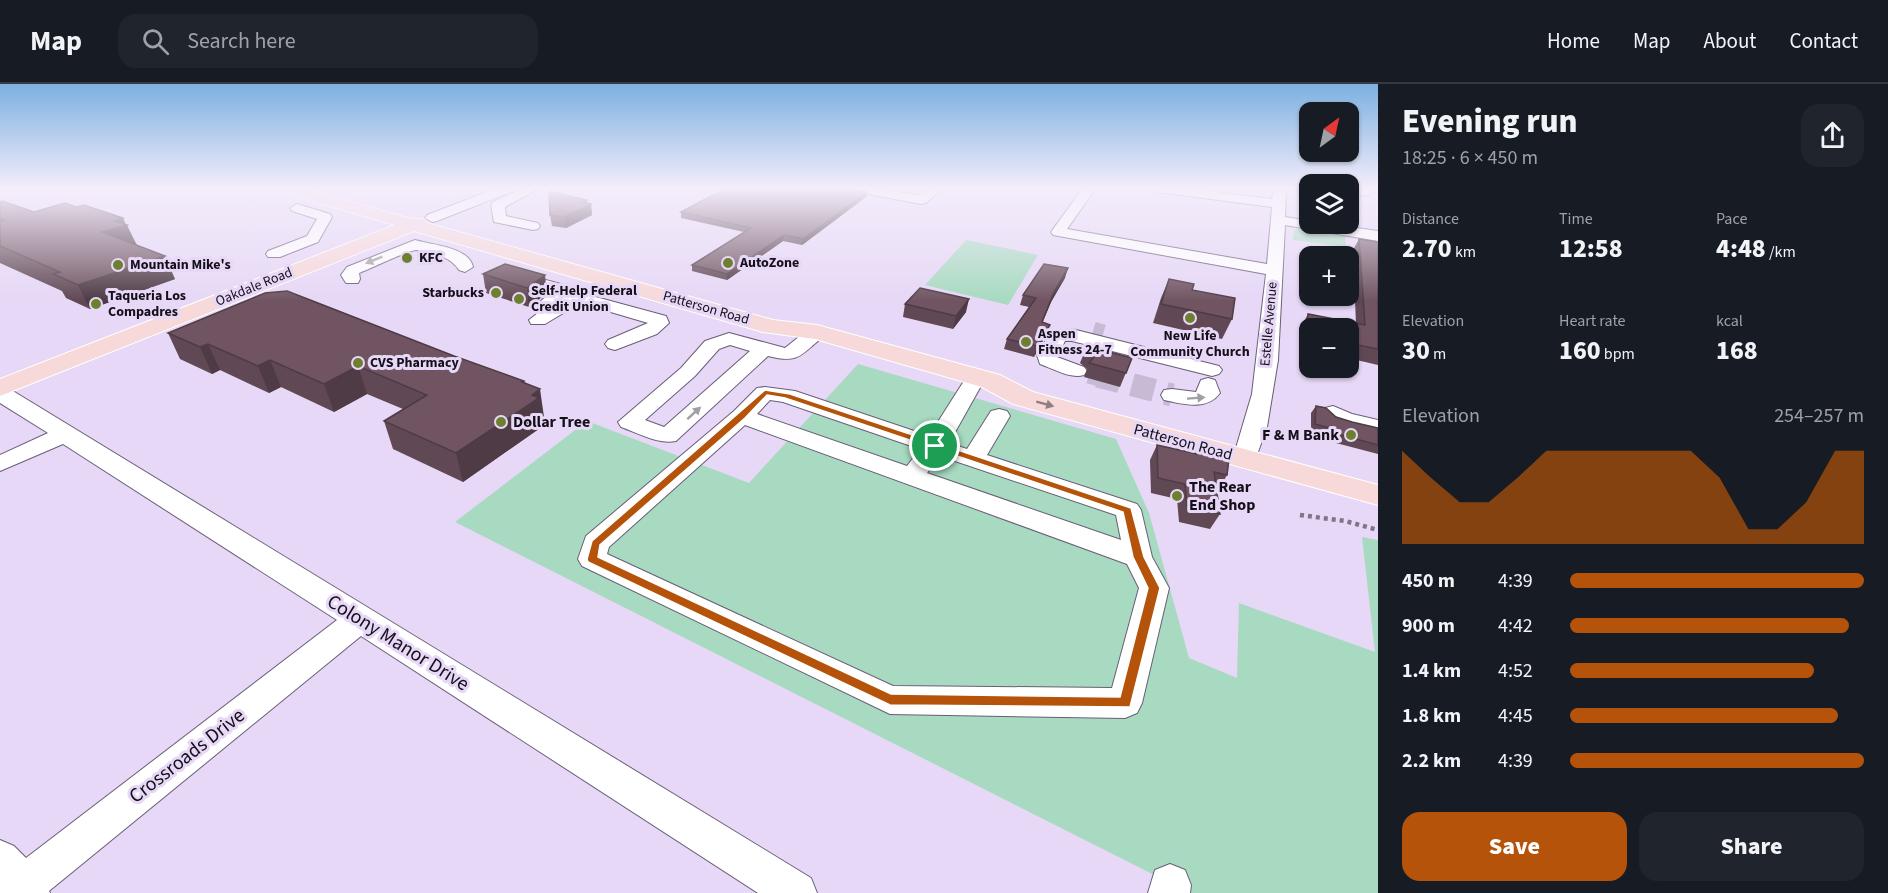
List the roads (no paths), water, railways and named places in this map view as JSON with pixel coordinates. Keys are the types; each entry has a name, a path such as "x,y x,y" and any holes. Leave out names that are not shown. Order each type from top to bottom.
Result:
{"main road":[{"name":"Oakdale Road","path":"0,388 412,226"},
{"name":"Patterson Road","path":"434,226 771,327 817,332 984,379 1023,398 1249,449 1378,474"},
{"name":"Patterson Road","path":"1249,449 1378,495"}],"street":[{"path":"274,254 313,239 320,226"},
{"path":"1062,226 1058,232 1274,270"},
{"name":"Estelle Avenue","path":"1249,449 1263,386 1277,226"},
{"path":"1346,226 1378,236"},
{"path":"352,279 349,275 353,270 415,245 453,255 464,262 465,267"},
{"path":"504,273 566,291 532,318 573,299 581,298 659,320 660,323 653,328 629,335 615,344"},
{"path":"764,349 668,436 629,422 688,372 712,345 729,339 788,355 817,332"},
{"path":"1077,370 1047,360 1047,355 1061,334 1096,336 1153,353 1210,377 1209,393 1200,399 1172,395"},
{"path":"912,476 984,379"},
{"name":"Colony Manor Drive","path":"0,393 796,893"},
{"path":"765,393 776,394 1128,510 1138,557 1154,588 1125,703 890,700 592,559 596,543 742,416 765,393"},
{"path":"1334,411 1344,419 1378,424"},
{"path":"742,416 1138,557"},
{"path":"973,458 999,416"},
{"path":"0,464 65,434"},
{"name":"Crossroads Drive","path":"17,883 360,619"}],"tunnel":[{"path":"1093,331 1103,334"},
{"path":"1089,374 1104,378"},
{"path":"1098,376 1172,395"}],"place":[{"name":"KFC","path":"407,258"},
{"name":"AutoZone","path":"728,263"},
{"name":"Mountain Mike's","path":"118,265"},
{"name":"Starbucks","path":"496,293"},
{"name":"Self-Help Federal Credit Union","path":"519,299"},
{"name":"Taqueria Los Compadres","path":"96,304"},
{"name":"New Life Community Church","path":"1190,318"},
{"name":"Aspen Fitness 24-7","path":"1026,342"},
{"name":"CVS Pharmacy","path":"358,363"},
{"name":"Dollar Tree","path":"501,422"},
{"name":"F & M Bank","path":"1351,435"},
{"name":"The Rear End Shop","path":"1177,496"}]}
